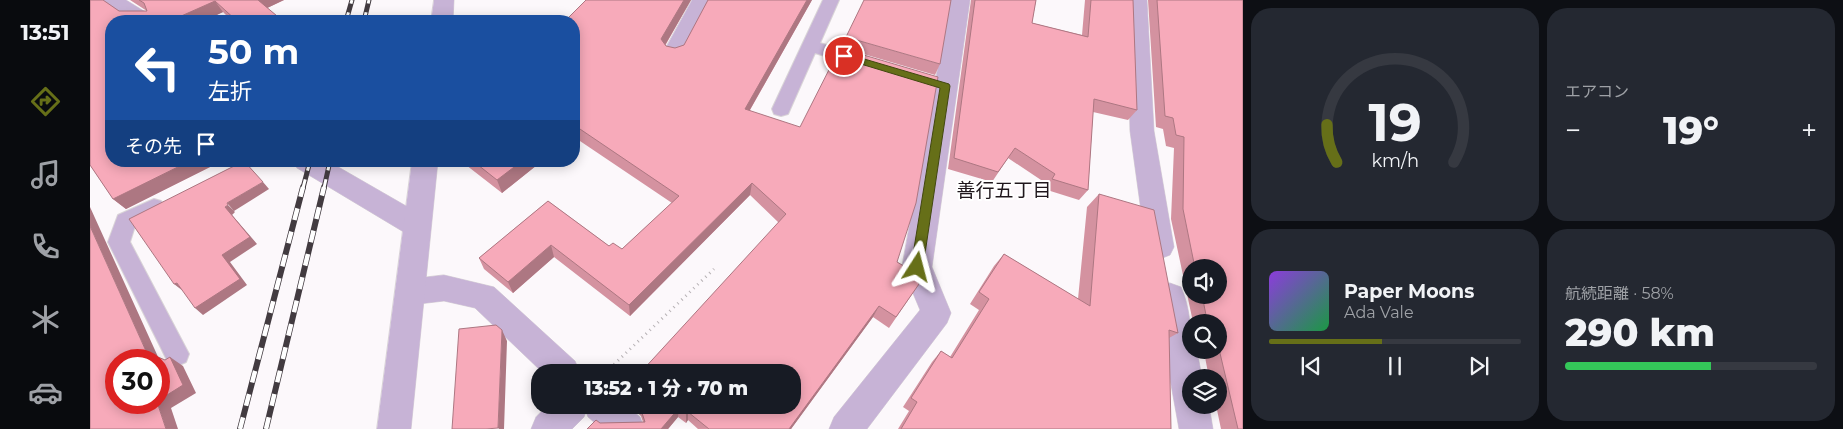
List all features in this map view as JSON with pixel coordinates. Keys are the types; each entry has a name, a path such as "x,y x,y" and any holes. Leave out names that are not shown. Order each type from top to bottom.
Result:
{"street":[{"path":"112,0 135,15"},
{"path":"443,15 444,0"},
{"path":"674,53 702,0"},
{"path":"846,429 936,314 917,267 936,84 960,0"},
{"path":"1138,0 1142,131 1158,233 1185,369"},
{"path":"316,167 417,226"},
{"path":"394,429 424,167"},
{"path":"410,292 444,288 483,296 555,364"},
{"path":"548,429 563,414"},
{"path":"610,414 628,429"},
{"path":"1194,414 1196,429"}],"lane":[{"path":"781,109 832,0"},
{"path":"810,46 882,68"},
{"path":"168,200 126,221 119,242 177,354"}],"path":[{"path":"614,364 714,269"}],"building":[{"path":"90,0 103,0 119,11 147,11 144,3 139,0 258,0 276,15 230,15 215,1 184,15 105,15 105,167 178,167 113,199 90,165"},
{"path":"586,0 684,0 661,39 666,46 675,48 684,45 708,0 807,0 745,109 800,127 840,48 938,77 916,203 897,262 914,272 919,284 896,317 879,306 801,413 801,364 648,364 786,214 752,183 629,305 551,245 508,282 479,258 548,201 609,246 613,243 622,249 679,196 580,129 580,15 571,15"},
{"path":"864,0 951,0 940,64 846,37"},
{"path":"975,0 1036,0 1032,23 1088,37 1091,0 1133,0 1137,110 1094,99 1088,190 1052,179 1055,174 1015,148 998,172 954,158"},
{"path":"1157,0 1243,0 1243,429 1238,429 1227,383 1227,369 1224,369 1221,359 1227,359 1227,314 1206,314 1204,304 1227,304 1227,259 1193,259 1183,209 1184,137 1176,135 1173,118 1165,116"},
{"path":"232,167 249,167 263,182 227,203 228,205 225,207 250,237 222,255 240,279 195,308 177,283 174,284 129,219"},
{"path":"481,167 514,167 497,180"},
{"path":"1099,194 1154,210 1178,333 1169,330 1171,429 901,429 917,402 911,398 941,351 952,358 989,299 979,292 1004,254 1090,306"},
{"path":"90,226 145,349 105,349 105,414 161,414 166,429 90,429"},
{"path":"496,325 502,330 498,428 452,429 459,329"},
{"path":"170,357 183,385 170,393"},
{"path":"642,414 674,414 661,429 587,429 596,420 600,423 645,422"},
{"path":"690,414 800,414 789,429 709,429"}],"railway":[{"path":"348,15 352,0"},
{"path":"365,15 369,0"},
{"path":"303,188 308,167"},
{"path":"324,188 329,167"},
{"path":"240,429 303,187"},
{"path":"266,429 324,187"}],"district":[{"name":"善行五丁目","path":"1004,190"}],"route":[{"path":"844,56 946,86 917,267"}]}
